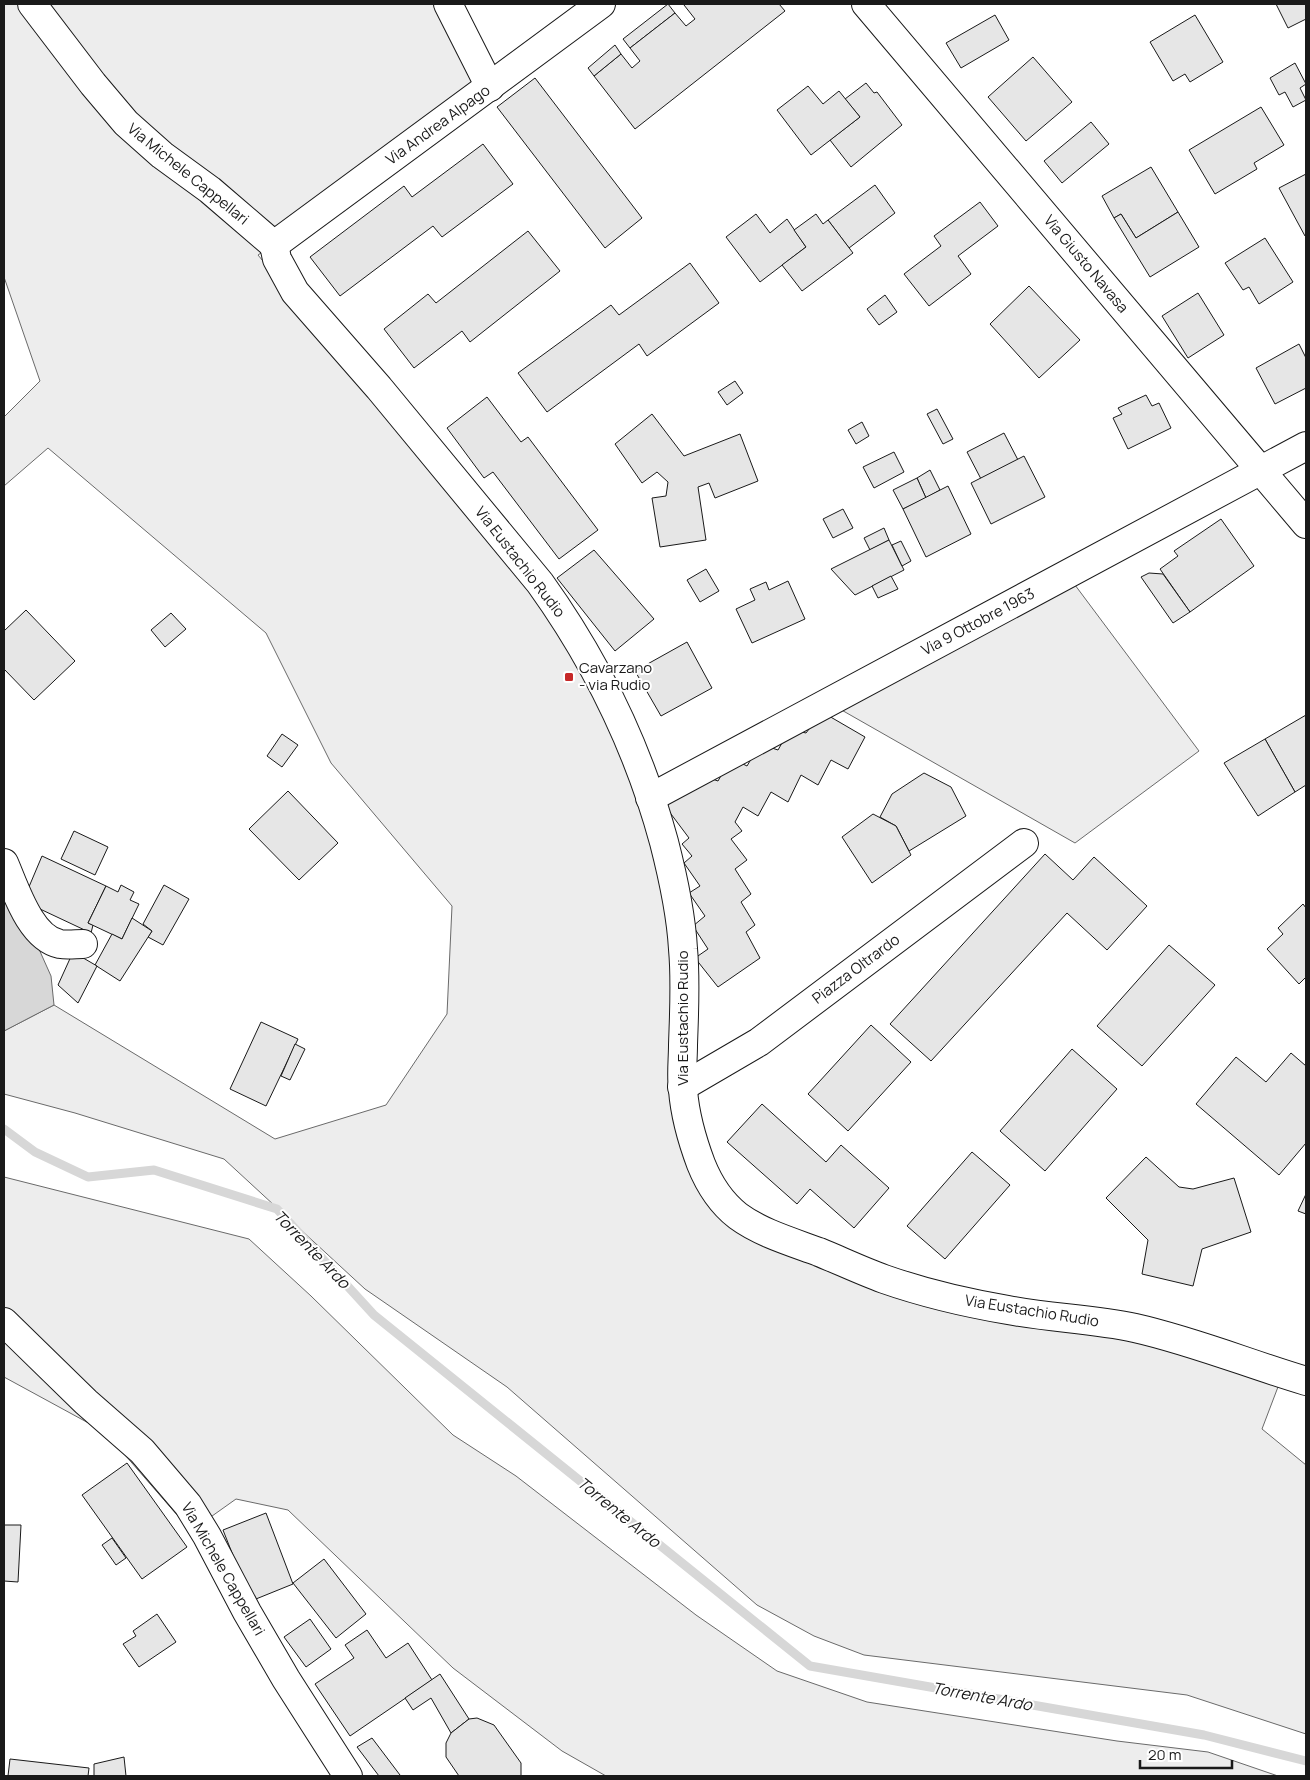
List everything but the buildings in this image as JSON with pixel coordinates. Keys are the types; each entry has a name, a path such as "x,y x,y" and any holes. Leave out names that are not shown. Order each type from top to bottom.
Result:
{"street":[{"name":"Via Michele Cappellari","path":"32,4 93,84 126,123 162,155 210,190 274,245"},
{"path":"448,4 490,86"},
{"name":"Via Andrea Alpago","path":"274,245 601,4"},
{"name":"Via Giusto Navasa","path":"866,4 1306,524"},
{"name":"Via Eustachio Rudio","path":"274,245 277,259 295,292 379,388 540,583 583,649 612,704 641,771 663,840 672,878 682,939 685,987 682,1087 687,1119 694,1145 705,1173 720,1199 739,1217 764,1230 884,1278 930,1293 1008,1310 1100,1322 1137,1329 1174,1338 1306,1381"},
{"name":"Via 9 Ottobre 1963","path":"650,798 1306,446"},
{"name":"Piazza Oltrardo","path":"682,1087 759,1042 1024,843"},
{"path":"4,863 15,889 38,931 48,939 60,944 84,944"},
{"name":"Via Michele Cappellari","path":"4,1322 86,1402 142,1451 188,1505 286,1679 348,1776"}],"shaded area":[{"path":"4,4 455,4 498,90 449,127 258,255 533,587 598,693 670,891 693,1163 739,1209 959,1294 1281,1379 1262,1429 1306,1465 1306,1734 1187,1695 864,1655 814,1636 757,1605 507,1387 365,1289 224,1159 75,1113 4,1094 4,1031 54,1005 275,1139 386,1105 447,1014 452,906 331,763 266,633 48,448 4,486 4,417 40,381 4,277"},
{"path":"1072,581 1199,751 1075,843 831,704"},
{"path":"4,871 51,976 54,1005 4,1031"},
{"path":"4,1177 249,1239 311,1296 453,1435 516,1476 696,1615 777,1671 867,1702 1117,1741 1208,1752 1278,1776 606,1776 562,1751 453,1668 288,1510 236,1499 191,1531 105,1432 4,1377"}],"waterway":[{"name":"Torrente Ardo","path":"4,1129 35,1152 88,1177 154,1170 277,1209 374,1315 810,1666 1204,1735 1306,1761"}],"place":[{"name":"Cavarzano - via Rudio","path":"569,677"}]}
